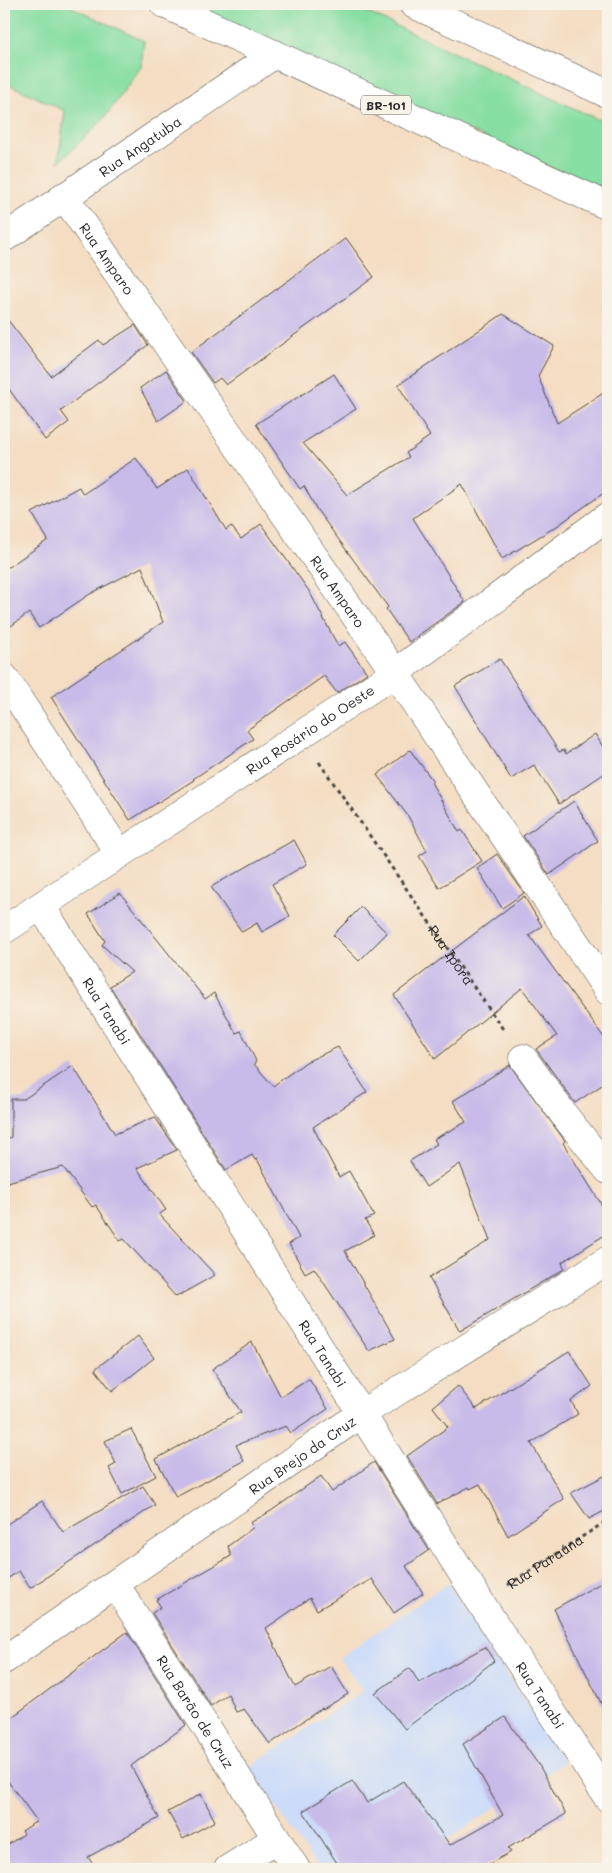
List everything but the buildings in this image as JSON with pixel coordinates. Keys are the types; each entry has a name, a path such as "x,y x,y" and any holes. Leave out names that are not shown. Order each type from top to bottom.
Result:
{"main road":[{"name":"BR-101","path":"164,4 608,206"},
{"path":"413,4 608,94"},
{"name":"Rua Angatuba","path":"4,238 275,54"},
{"name":"Rua Amparo","path":"64,196 395,673 608,991"},
{"name":"Rua Rosário do Oeste","path":"4,930 118,853 395,673 608,516"},
{"path":"4,677 118,853"},
{"name":"Rua Tanabi","path":"41,906 481,1603 608,1798"},
{"path":"523,1058 608,1170"},
{"name":"Rua Brejo da Cruz","path":"4,1660 361,1414 608,1260"},
{"name":"Rua Barão de Cruz","path":"115,1584 296,1869"},
{"path":"228,1869 276,1839"}],"path":[{"name":"Rua Ipora","path":"300,734 523,1058"},
{"name":"Rua Paraúna","path":"481,1603 608,1520"}],"shaded area":[{"path":"448,1583 564,1762 403,1869 318,1869 249,1767 363,1691 339,1658"}],"green space":[{"path":"4,4 65,4 144,41 141,67 103,120 58,163 65,111 4,82"},
{"path":"188,4 349,4 608,124 608,193"}]}
